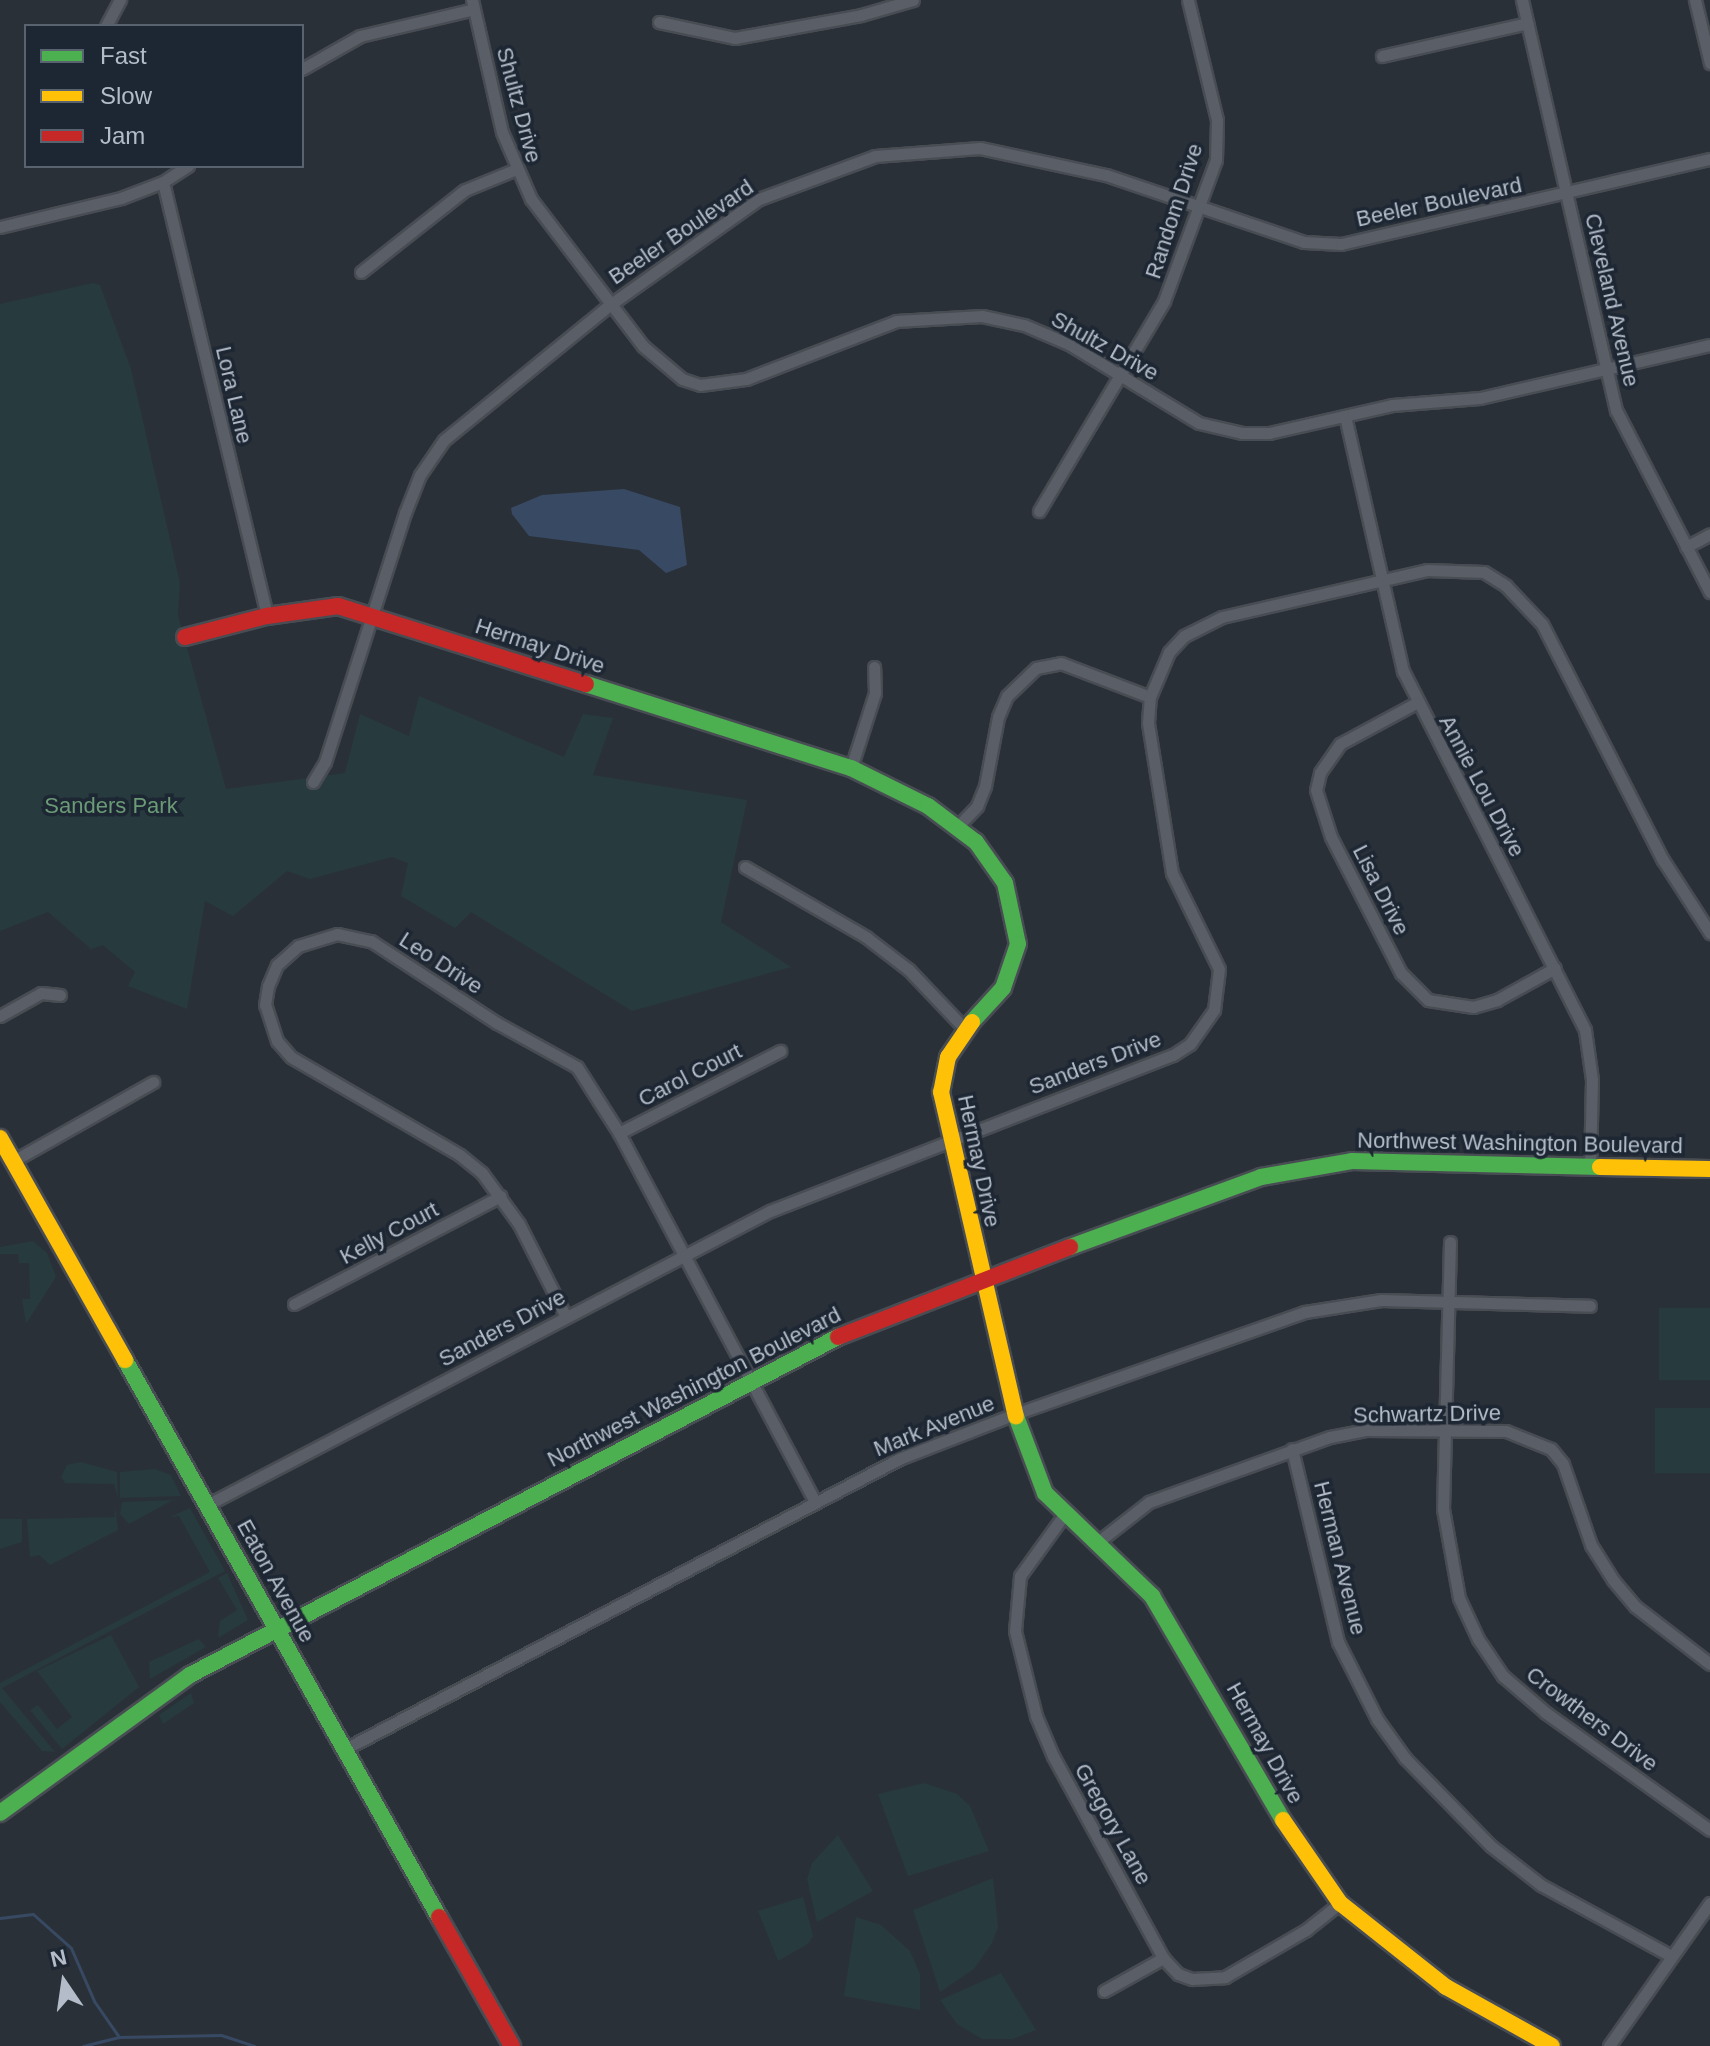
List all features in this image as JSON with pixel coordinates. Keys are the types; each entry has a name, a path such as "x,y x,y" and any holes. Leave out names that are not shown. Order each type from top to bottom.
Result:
{"street":[{"path":"107,24 120,0"},
{"path":"659,22 735,38 861,15 913,0"},
{"name":"Random Drive","path":"1039,511 1121,377 1179,271 1218,139 1188,0"},
{"name":"Cleveland Avenue","path":"1522,0 1605,371 1624,429 1710,592"},
{"path":"1695,0 1710,63"},
{"path":"304,68 360,36 473,4"},
{"name":"Shultz Drive","path":"473,4 514,170 611,304 662,366 700,385 746,379 852,334 934,316 982,316 1024,325 1069,344 1199,423 1222,430 1269,433 1392,405 1480,398 1710,345"},
{"path":"1382,56 1527,23"},
{"name":"Beeler Boulevard","path":"313,782 325,762 371,615 420,475 444,440 611,304 759,199 875,156 941,148 1025,154 1106,175 1196,209 1304,242 1341,244 1710,159"},
{"path":"0,227 121,198 163,182 185,168"},
{"path":"361,272 465,190 514,170"},
{"name":"Lora Lane","path":"163,182 267,616"},
{"name":"Annie Lou Drive","path":"1345,416 1397,651 1416,703 1585,1030 1591,1055 1590,1166"},
{"path":"1686,547 1710,534"},
{"name":"Sanders Drive","path":"209,1504 682,1256 834,1183 1173,1055 1205,1027 1214,1010 1219,990 1213,950 1183,903 1166,848 1148,723 1150,697 1169,652 1198,626 1382,579 1456,567 1484,572 1526,602 1663,860 1710,933"},
{"name":"Hermay Drive","path":"185,637 267,616 338,606 851,768 958,826 1005,883 1017,925 1015,966 988,1008 965,1029 942,1075 948,1141 1015,1414 1045,1493 1064,1515 1098,1542 1160,1607 1279,1814 1340,1903 1446,1987 1552,2046"},
{"path":"958,826 977,806 985,786 998,717 1007,696 1036,668 1061,663 1150,697"},
{"path":"851,768 875,693 874,667"},
{"name":"Lisa Drive","path":"1416,703 1340,744 1320,773 1316,790 1325,823 1401,973 1428,1000 1473,1007 1497,1000 1555,968"},
{"path":"745,867 866,937 909,970 965,1029"},
{"name":"Leo Drive","path":"566,1317 501,1196 460,1155 308,1068 277,1041 265,1005 268,986 277,965 298,946 337,934 371,941 497,1023 563,1055 588,1080 619,1133 748,1383 815,1502"},
{"path":"0,1016 41,993 60,995"},
{"name":"Carol Court","path":"619,1133 780,1051"},
{"path":"13,1161 153,1082"},
{"name":"Eaton Avenue","path":"0,1138 512,2046"},
{"name":"Northwest Washington Boulevard","path":"0,1813 169,1687 824,1342 1209,1193 1309,1166 1352,1161 1710,1169"},
{"name":"Kelly Court","path":"294,1304 501,1196"},
{"name":"Crowthers Drive","path":"1450,1242 1443,1431 1448,1550 1459,1598 1478,1639 1503,1676 1546,1713 1710,1830"},
{"name":"Mark Avenue","path":"343,1750 899,1459 1015,1414 1305,1312 1381,1300 1590,1306"},
{"name":"Schwartz Drive","path":"1098,1542 1149,1502 1292,1449 1366,1430 1506,1431 1551,1449 1563,1464 1591,1545 1613,1580 1636,1607 1710,1664"},
{"name":"Herman Avenue","path":"1292,1449 1338,1642 1377,1719 1405,1758 1491,1846 1541,1885 1671,1956"},
{"name":"Gregory Lane","path":"1064,1515 1020,1576 1015,1631 1036,1716 1053,1756 1163,1958 1178,1974 1209,1982 1306,1930 1340,1903"},
{"path":"1609,2046 1710,1903"},
{"path":"1104,1991 1163,1958"}],"green space":[{"name":"Sanders Park","path":"93,283 100,285 131,369 180,583 178,615 226,789 345,773 360,714 409,736 419,696 564,757 583,714 613,718 593,775 747,800 721,922 791,967 632,1011 471,912 455,928 401,896 408,863 392,857 310,879 287,871 233,916 205,901 187,1009 128,986 135,972 103,945 91,949 48,912 0,931 0,304"},
{"path":"33,1241 47,1253 56,1277 26,1324 22,1299 30,1299 29,1263 19,1263 18,1254 0,1254 0,1247"},
{"path":"1659,1308 1710,1308 1710,1380 1659,1380"},
{"path":"1655,1408 1710,1408 1710,1473 1655,1473"},
{"path":"81,1462 117,1472 118,1498 114,1484 65,1483 61,1477 67,1465"},
{"path":"155,1469 171,1475 181,1496 120,1498 120,1472"},
{"path":"173,1500 129,1524 120,1514 122,1502"},
{"path":"115,1504 118,1530 50,1565 39,1555 30,1557 27,1519 115,1517"},
{"path":"190,1508 225,1571 2,1688 55,1752 42,1751 0,1702 0,1683 210,1572 179,1516 170,1517"},
{"path":"0,1519 22,1519 22,1542 0,1549"},
{"path":"227,1573 248,1620 218,1638 220,1621 237,1610 218,1578"},
{"path":"111,1635 139,1687 62,1749 30,1710 38,1705 57,1729 72,1717 37,1671"},
{"path":"199,1639 206,1647 150,1679 149,1662"},
{"path":"191,1693 194,1703 163,1724 159,1715"},
{"path":"924,1783 957,1794 970,1806 989,1851 908,1876 878,1794"},
{"path":"838,1835 873,1891 817,1922 807,1879 812,1863"},
{"path":"993,1878 998,1927 992,1943 974,1969 940,1992 913,1910"},
{"path":"803,1897 813,1936 808,1944 778,1961 758,1911"},
{"path":"856,1917 881,1925 910,1951 920,1974 920,2010 844,1996"},
{"path":"1001,1973 1036,2030 1013,2039 982,2039 957,2024 940,2000"}],"water":[{"path":"624,489 680,507 687,565 666,573 639,550 529,536 512,514 511,508 542,495"}],"waterway":[{"path":"0,1918 33,1914 71,1948 94,2001 119,2037"},
{"path":"83,2046 119,2037 221,2035 254,2046"}],"traffic: fast":[{"path":"586,684 851,768 928,806 976,842 1005,883 1018,944 1003,988 972,1022"},
{"path":"1070,1247 1261,1177 1352,1161 1600,1167"},
{"path":"0,1813 190,1675 838,1337"},
{"path":"125,1360 439,1917"},
{"path":"1016,1416 1045,1493 1152,1596 1283,1820"}],"traffic: slow":[{"path":"972,1022 948,1057 941,1092 1016,1416"},
{"path":"0,1138 125,1360"},
{"path":"1600,1167 1710,1169"},
{"path":"1283,1820 1340,1903 1446,1987 1552,2046"}],"traffic: jam":[{"path":"185,637 267,616 338,606 586,684"},
{"path":"838,1337 1070,1247"},
{"path":"439,1917 512,2046"}]}
